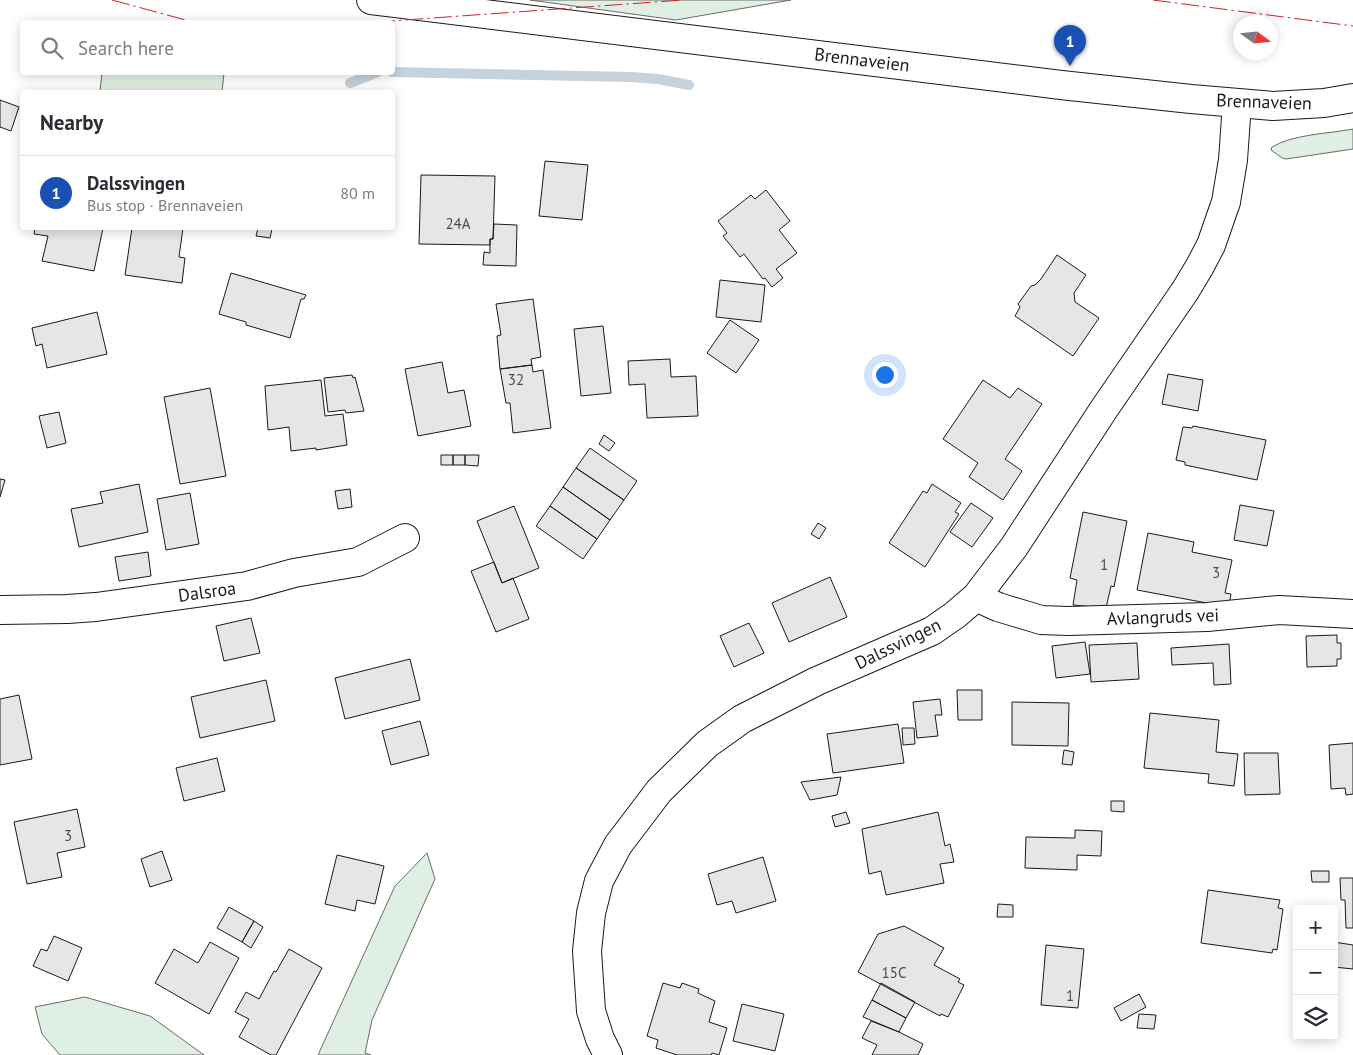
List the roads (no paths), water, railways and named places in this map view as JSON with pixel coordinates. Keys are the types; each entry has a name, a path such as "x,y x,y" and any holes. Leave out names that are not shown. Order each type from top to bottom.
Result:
{"street":[{"name":"Brennaveien","path":"371,0 1061,85 1237,103 1273,106 1299,105 1353,98"},
{"name":"Dalssvingen","path":"608,1055 600,1039 591,1011 587,951 591,913 599,881 618,845 659,791 707,744 742,719 818,681 932,631 976,597 1014,547 1200,266 1211,245 1226,202 1233,160 1237,103"},
{"name":"Dalsroa","path":"0,610 96,607 248,586 294,573 358,562 405,538"},
{"name":"Avlangruds vei","path":"976,597 998,607 1042,620 1059,621 1207,617 1279,610 1353,614"}],"waterway":[{"path":"395,72 632,77 658,79 689,85"},
{"path":"350,83 370,75"}],"place":[{"name":"Dalssvingen","path":"1070,66"}]}
